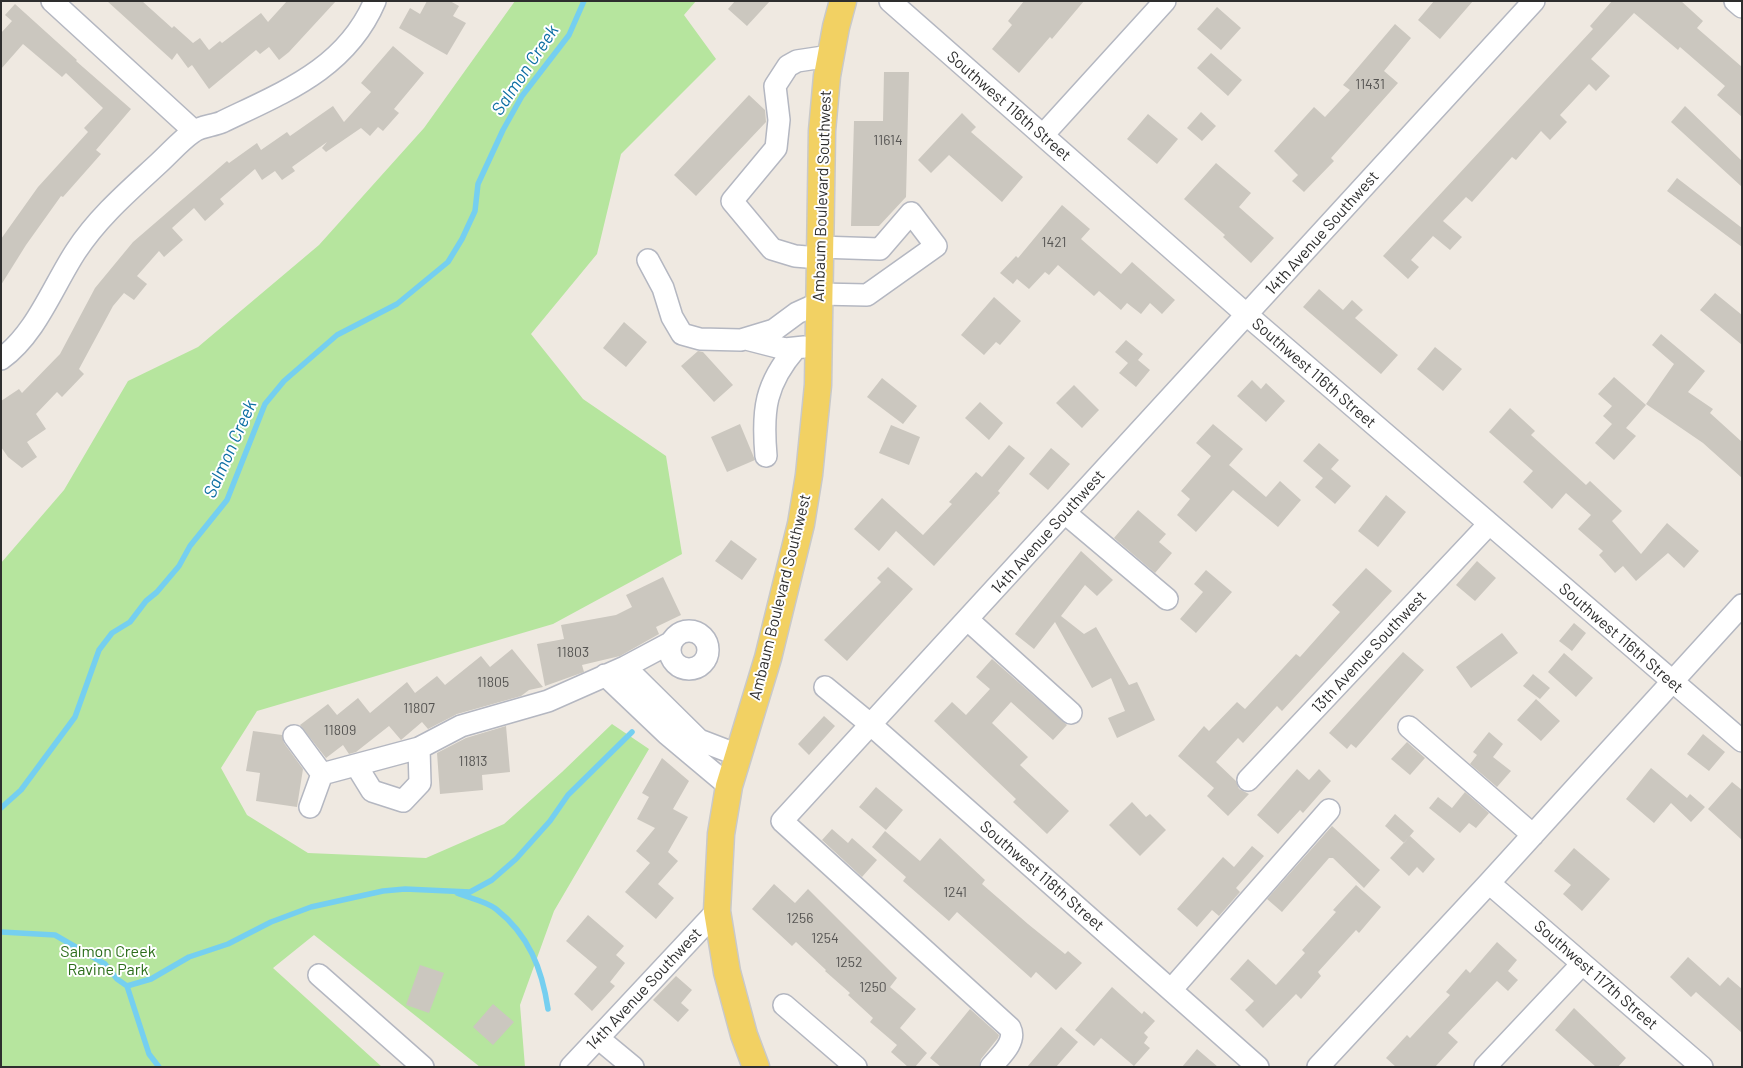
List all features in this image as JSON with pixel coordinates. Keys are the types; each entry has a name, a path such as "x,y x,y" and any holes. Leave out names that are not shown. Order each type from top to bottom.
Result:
{"main road":[{"name":"Ambaum Boulevard Southwest","path":"756,1067 744,1035 727,972 717,911 721,834 728,786 768,658 801,524 809,475 818,385 807,347 819,298 822,131 830,56 843,1"}],"street":[{"path":"52,1 194,131"},
{"path":"1,360 28,331 77,250 106,212 194,131 219,124 317,73 343,52 366,22 375,1"},
{"path":"1043,135 1164,1"},
{"name":"14th Avenue Southwest","path":"991,1067 1012,1040 1013,1034 1010,1028 782,821 1534,1"},
{"path":"1735,1 1742,7"},
{"name":"Southwest 116th Street","path":"902,5 1043,135 1247,315 1671,682 1742,741"},
{"path":"746,339 774,330 819,298 867,296 936,246 911,213 880,248 819,252 795,256 772,249 732,200 776,148 779,120 775,86 788,66 797,62 830,56"},
{"path":"648,260 664,288 672,317 682,334 700,339 746,339 776,348 807,347"},
{"path":"774,330 807,347"},
{"path":"766,456 764,427 766,399 776,374 807,347"},
{"path":"1065,513 1167,599"},
{"name":"13th Avenue Southwest","path":"1248,780 1489,524"},
{"path":"1318,1067 1489,884 1742,605"},
{"path":"968,620 1071,713"},
{"path":"322,774 419,748 461,726 548,701 615,671 670,643"},
{"path":"615,671 679,720 699,740 738,755"},
{"name":"Southwest 118th Street","path":"825,687 870,724 1258,1067"},
{"path":"679,720 728,786"},
{"path":"1409,727 1533,835"},
{"path":"294,736 322,774"},
{"path":"356,766 372,790 403,801 420,783 419,748"},
{"path":"310,807 322,774"},
{"path":"1171,990 1330,810"},
{"name":"Southwest 117th Street","path":"1489,884 1702,1067"},
{"name":"14th Avenue Southwest","path":"571,1067 717,911"},
{"path":"1485,1067 1582,964"},
{"path":"319,975 423,1067"},
{"path":"784,1006 856,1067"},
{"path":"598,1038 633,1067"}],"green space":[{"name":"Salmon Creek Ravine Park","path":"515,1 696,1 684,15 716,59 621,154 597,254 531,334 583,399 666,456 682,554 553,624 257,711 221,768 247,815 308,853 426,858 504,824 612,724 649,749 554,911 520,1005 525,1067 480,1067 314,935 273,968 382,1067 1,1067 1,563 64,490 128,381 198,347 319,245 424,128"}],"building":[{"path":"107,1 142,1 172,28 174,26 193,43 200,38 209,50 220,41 222,43 261,13 268,22 287,1 336,1 289,52 279,60 269,47 260,54 256,50 209,89 192,65 188,68 177,53 172,60"},
{"path":"427,1 450,1 459,6 453,16 466,23 447,55 399,28 410,8 420,14"},
{"path":"735,1 770,1 747,26 728,9"},
{"path":"1024,1 1084,1 1052,39 1050,37 1019,73 992,49 1012,25 1008,21"},
{"path":"1434,1 1473,1 1440,39 1418,20"},
{"path":"1612,1 1681,1 1703,21 1697,28 1742,67 1742,117 1717,95 1725,86 1680,47 1678,50 1634,13 1591,59 1610,76 1596,91 1589,84 1560,115 1567,122 1550,140 1541,131 1516,160 1512,157 1472,202 1466,197 1443,221 1462,237 1450,250 1433,236 1411,260 1419,267 1408,279 1383,256 1593,29 1590,26"},
{"path":"15,4 131,109 96,150 101,154 63,197 61,196 26,245 1,285 1,239 38,187 88,132 84,128 103,108 66,73 62,77 23,44 1,69 1,33 12,21 5,15"},
{"path":"1217,7 1241,28 1221,50 1197,29"},
{"path":"1395,24 1411,38 1384,71 1398,83 1331,158 1334,161 1304,192 1292,181 1298,175 1274,151 1314,107 1325,117 1350,90 1343,85"},
{"path":"393,46 424,73 394,109 399,113 383,131 378,127 370,136 361,128 326,152 322,148 327,142 292,167 295,171 282,180 275,171 262,180 255,169 220,199 224,204 205,221 194,208 172,228 183,240 164,257 159,251 137,276 147,284 134,300 124,293 113,306 79,369 84,374 62,397 57,392 36,414 46,429 27,442 37,457 22,468 8,457 1,447 1,401 19,389 22,393 60,354 95,288 133,242 227,161 229,163 257,143 261,150 287,132 290,136 333,106 344,122 371,92 361,83"},
{"path":"1211,53 1242,80 1228,96 1197,68"},
{"path":"884,72 909,72 906,197 879,226 851,226 854,121 883,121"},
{"path":"749,95 765,110 766,122 696,196 674,175"},
{"path":"1685,106 1742,161 1742,187 1671,122"},
{"path":"1201,112 1216,126 1202,141 1187,128"},
{"path":"962,113 976,127 971,132 1023,177 1002,202 949,155 931,173 918,160"},
{"path":"1148,114 1178,139 1157,164 1127,139"},
{"path":"1216,163 1251,193 1239,207 1274,238 1251,263 1223,237 1225,235 1184,199"},
{"path":"1677,178 1742,228 1742,247 1667,191"},
{"path":"1062,205 1090,229 1081,239 1121,274 1132,262 1175,300 1162,314 1150,303 1141,314 1127,303 1121,310 1099,291 1094,296 1058,265 1049,275 1045,272 1029,289 1017,279 1013,284 1000,273 1016,256 1018,258"},
{"path":"1319,289 1343,310 1352,300 1363,310 1355,318 1398,355 1381,374 1303,307"},
{"path":"1715,293 1742,315 1742,345 1700,310"},
{"path":"994,297 1021,321 1000,345 996,342 984,355 961,335"},
{"path":"624,322 647,342 626,367 603,348"},
{"path":"1661,334 1705,371 1688,392 1713,409 1710,413 1742,442 1742,478 1703,443 1646,404 1674,364 1652,345"},
{"path":"1126,340 1143,354 1138,360 1150,370 1136,387 1119,373 1128,363 1115,352"},
{"path":"1435,347 1462,369 1443,391 1417,369"},
{"path":"698,351 703,352 733,385 714,402 681,366"},
{"path":"1614,377 1646,405 1626,428 1636,436 1614,460 1595,443 1612,424 1603,416 1612,406 1598,394"},
{"path":"882,378 917,406 903,424 867,397"},
{"path":"1252,380 1261,389 1266,383 1285,401 1266,422 1237,396"},
{"path":"1074,385 1099,410 1082,428 1056,403"},
{"path":"980,402 1003,423 989,440 965,418"},
{"path":"1510,408 1535,431 1531,435 1586,485 1590,481 1622,511 1612,521 1641,554 1667,523 1699,551 1684,568 1668,553 1636,581 1623,566 1615,573 1599,555 1603,551 1578,529 1591,515 1566,493 1552,509 1523,482 1533,471 1489,432"},
{"path":"740,424 755,460 727,472 711,437"},
{"path":"1213,424 1243,449 1229,465 1266,497 1280,481 1301,500 1278,527 1233,490 1196,532 1177,515 1190,499 1181,491 1211,456 1196,443"},
{"path":"891,425 920,437 909,465 879,453"},
{"path":"1319,443 1339,460 1323,478 1303,461"},
{"path":"1009,445 1025,458 998,491 1000,493 934,566 896,531 879,551 854,529 882,498 923,535 952,504 949,502 976,472 982,477"},
{"path":"1051,448 1070,464 1048,490 1029,474"},
{"path":"1331,469 1351,486 1335,504 1315,487"},
{"path":"1386,495 1406,512 1378,547 1358,531"},
{"path":"1138,510 1166,534 1159,542 1172,553 1155,573 1114,538"},
{"path":"731,540 757,559 742,580 715,561"},
{"path":"1081,551 1113,580 1097,596 1085,585 1061,616 1084,634 1096,627 1129,685 1137,682 1155,720 1117,738 1108,718 1125,711 1111,678 1092,688 1055,622 1034,649 1015,634"},
{"path":"1477,561 1496,578 1475,601 1456,585"},
{"path":"888,567 913,589 847,661 824,640 881,582 877,578"},
{"path":"1366,568 1392,591 1282,711 1277,706 1243,743 1238,738 1216,762 1236,781 1239,789 1249,794 1228,816 1207,796 1214,788 1178,756 1204,726 1209,731 1237,702 1245,709 1296,654 1300,657 1340,612 1332,605"},
{"path":"1206,570 1232,592 1196,633 1180,619 1203,592 1194,584"},
{"path":"663,577 681,615 656,627 659,634 620,656 582,665 584,672 545,686 537,644 564,639 561,625 616,615 632,607 626,595"},
{"path":"1574,623 1586,633 1572,651 1559,641"},
{"path":"1502,633 1518,653 1471,688 1456,667"},
{"path":"512,649 543,687 529,690 521,696 457,714 428,729 422,722 401,740 389,726 356,752 349,754 343,745 326,758 300,725 328,704 337,715 358,698 370,713 407,682 415,693 437,676 445,685 481,656 490,667"},
{"path":"1403,652 1424,670 1356,748 1351,744 1347,749 1329,733"},
{"path":"1564,653 1593,678 1576,697 1548,672"},
{"path":"992,659 1067,725 1053,740 1011,702 992,723 1028,757 1020,765 1069,811 1047,834 1013,802 1016,799 934,721 952,702 966,715 990,689 976,677"},
{"path":"1533,674 1550,688 1540,699 1523,686"},
{"path":"1536,699 1560,721 1541,741 1517,720"},
{"path":"824,716 835,726 809,755 798,744"},
{"path":"506,726 510,772 482,775 483,790 440,794 437,753 466,738"},
{"path":"253,731 282,735 284,743 303,769 297,807 256,801 260,773 246,771"},
{"path":"1489,732 1503,744 1493,757 1511,771 1497,787 1470,764 1477,755 1473,752"},
{"path":"1703,734 1725,752 1709,771 1687,754"},
{"path":"1407,742 1425,758 1410,775 1391,759"},
{"path":"662,758 689,781 673,809 688,817 668,852 678,861 658,884 674,898 656,919 625,892 650,863 636,851 655,828 637,819 649,797 642,793"},
{"path":"1651,768 1687,798 1690,794 1705,807 1691,822 1671,803 1654,823 1626,799"},
{"path":"1297,769 1309,780 1319,769 1331,781 1303,813 1300,810 1278,834 1257,815"},
{"path":"1732,782 1742,790 1742,840 1708,809"},
{"path":"876,787 903,810 886,830 859,807"},
{"path":"1465,792 1489,813 1476,828 1469,823 1460,833 1429,808 1438,797 1452,808"},
{"path":"1132,802 1146,817 1150,814 1166,830 1140,856 1109,825"},
{"path":"1395,814 1414,831 1404,843 1385,826"},
{"path":"1332,826 1380,870 1364,888 1333,858 1329,858 1282,912 1267,899"},
{"path":"832,829 848,843 852,838 877,860 862,877 822,840"},
{"path":"885,831 920,861 940,838 985,880 982,884 1065,954 1068,951 1082,963 1056,990 1036,972 1031,978 957,912 949,921 903,881 906,877 872,847"},
{"path":"1410,836 1435,859 1423,873 1417,867 1409,876 1390,858"},
{"path":"1252,846 1264,856 1236,888 1240,892 1219,916 1212,910 1197,927 1177,909 1223,857 1234,867"},
{"path":"1574,848 1610,879 1582,911 1563,894 1571,885 1554,871"},
{"path":"774,884 795,903 808,889 897,978 890,987 916,1009 900,1028 927,1053 915,1067 908,1067 891,1052 897,1045 870,1022 873,1018 848,995 850,993 796,942 792,946 752,909"},
{"path":"1356,885 1381,907 1359,933 1356,930 1318,972 1321,976 1301,999 1296,994 1263,1028 1245,1010 1254,1001 1230,979 1248,959 1276,985 1305,953 1302,950 1336,912 1333,910"},
{"path":"588,915 624,946 616,955 625,963 610,982 615,986 592,1011 574,994 597,967 566,941"},
{"path":"1497,942 1517,960 1508,971 1518,980 1508,991 1497,981 1448,1033 1458,1042 1435,1067 1396,1067 1386,1058 1407,1035 1410,1038 1450,995 1446,992 1466,969 1470,973"},
{"path":"1688,957 1720,986 1728,977 1742,989 1742,1033 1696,992 1691,997 1670,977"},
{"path":"420,965 444,973 429,1013 406,1005"},
{"path":"676,976 692,990 681,1003 689,1010 678,1022 653,1000"},
{"path":"1112,987 1142,1014 1144,1011 1155,1021 1144,1033 1148,1037 1144,1043 1150,1048 1134,1066 1101,1038 1094,1046 1075,1030"},
{"path":"493,1004 514,1022 493,1045 473,1027"},
{"path":"1574,1008 1626,1058 1618,1067 1596,1067 1555,1030"},
{"path":"970,1009 999,1035 998,1038 981,1059 979,1067 941,1067 930,1058"},
{"path":"1061,1027 1078,1042 1056,1067 1027,1067"},
{"path":"1197,1049 1218,1067 1182,1067"}],"waterway":[{"name":"Salmon Creek","path":"1,808 21,790 75,717 99,650 112,633 130,622 146,601 157,592 179,566 190,546 227,500 265,404 284,381 337,335 397,304 448,262 462,239 475,211 478,184 503,130 522,96 569,35 584,1"},
{"path":"127,986 151,979 189,957 228,944 271,922 311,907 383,891 405,889 470,892 492,880 516,859 550,821 568,795 632,732"},
{"path":"457,893 492,906 517,930 538,967 548,1009"},
{"name":"Salmon Creek","path":"1,932 55,935 105,964 117,979 127,986 149,1054 159,1067"}]}
